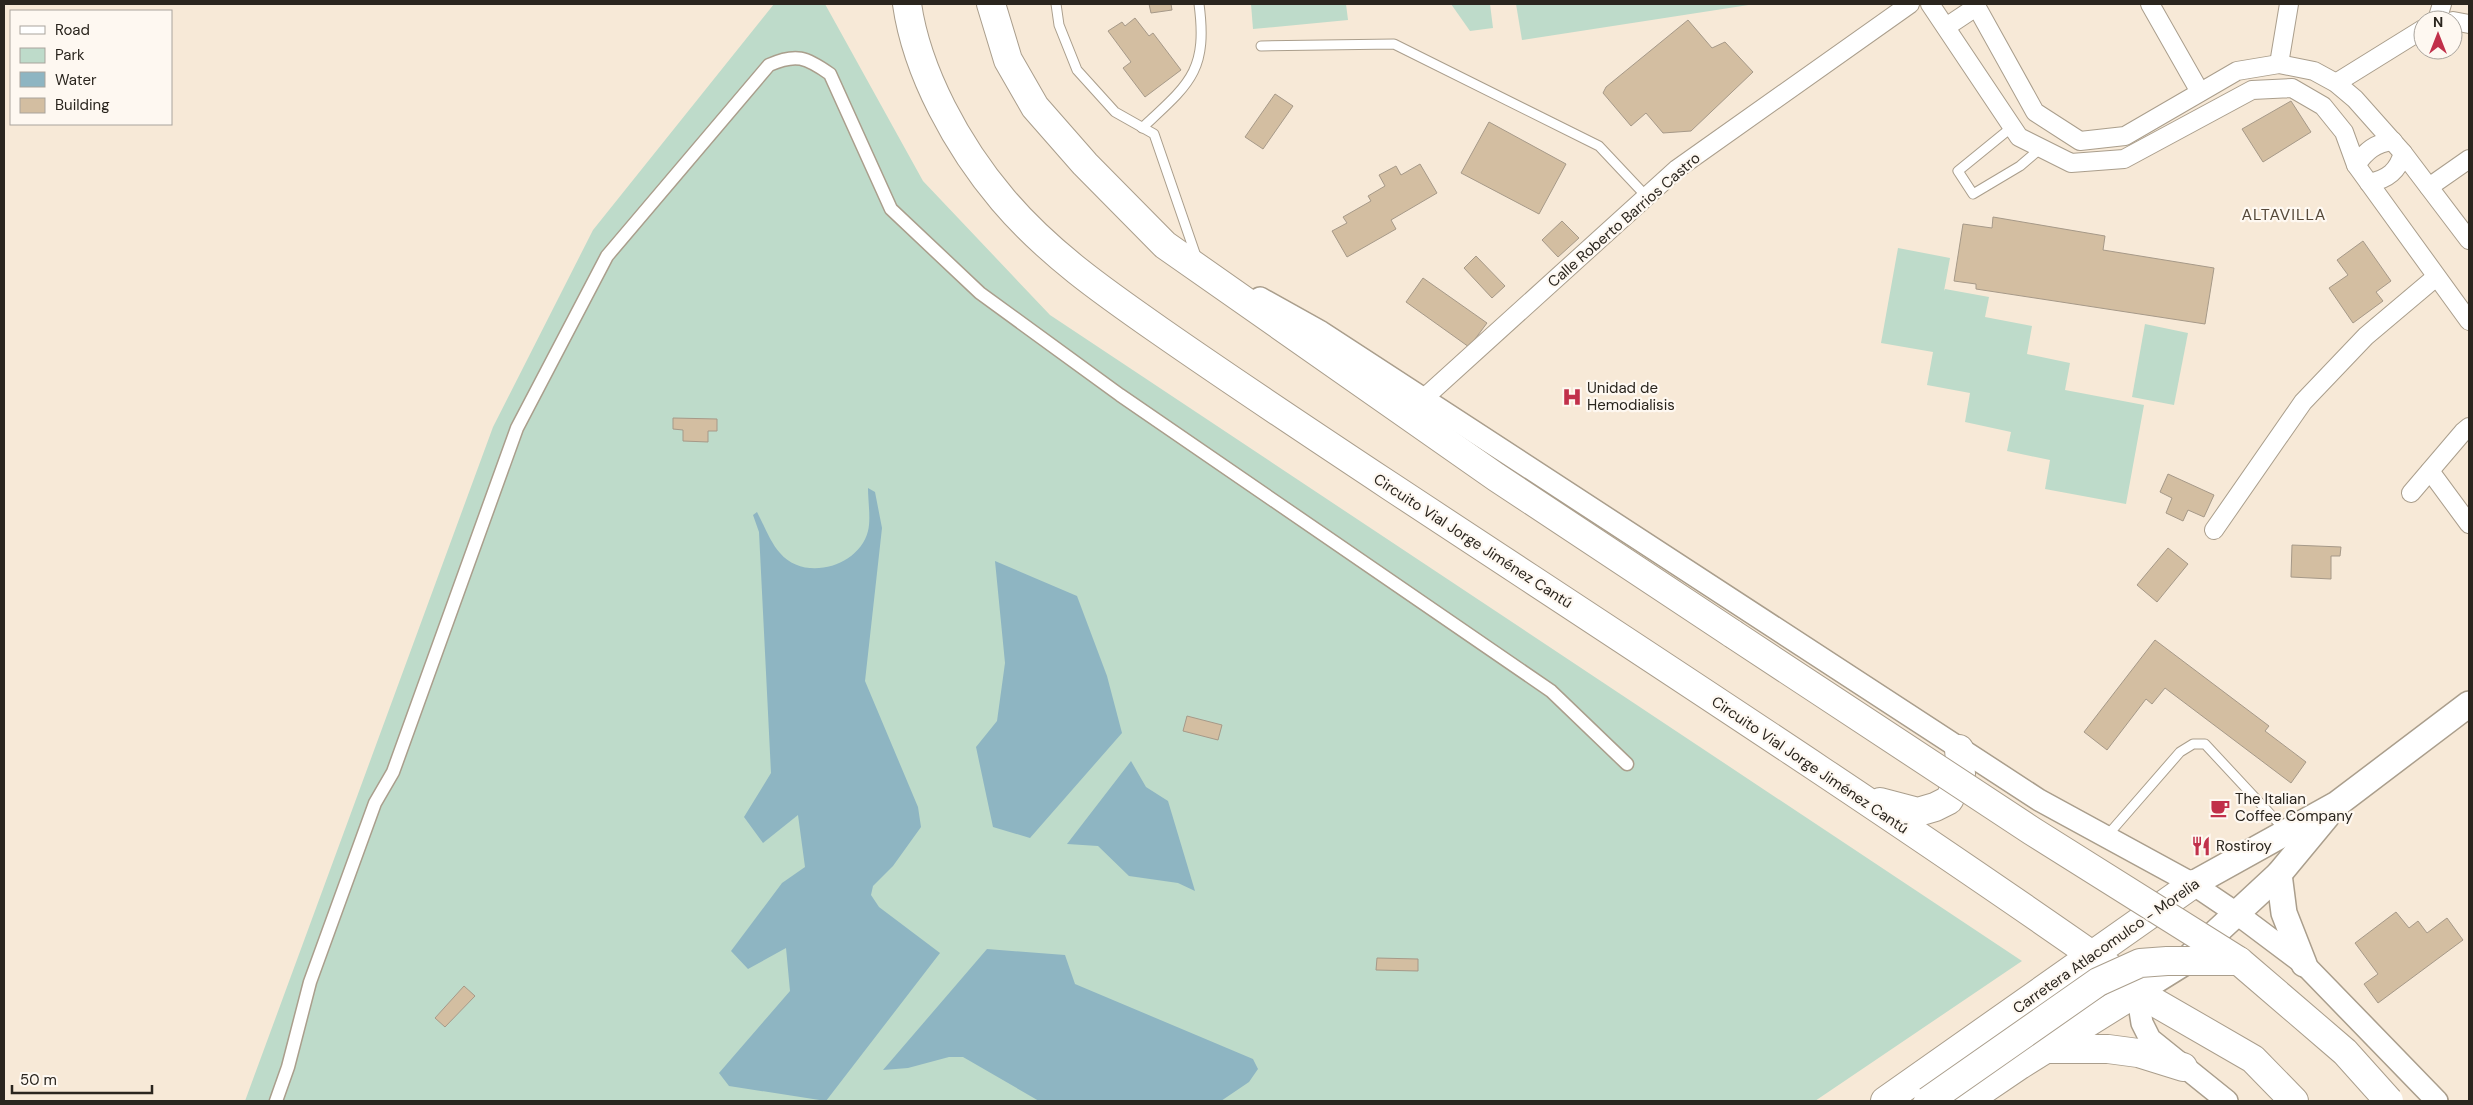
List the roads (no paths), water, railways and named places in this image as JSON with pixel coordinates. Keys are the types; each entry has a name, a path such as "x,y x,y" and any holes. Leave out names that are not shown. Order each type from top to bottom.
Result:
{"main road":[{"name":"Circuito Vial Jorge Jiménez Cantú","path":"907,4 910,21 929,83 967,151 1002,200 1082,276 1228,379 1855,794 2112,969 2137,992 2253,1059 2294,1101"},
{"path":"991,4 1008,60 1035,107 1084,164 1165,245 1496,477 2032,831 2239,961 2345,1052 2389,1101"},
{"name":"Carretera Atlacomulco - Morelia","path":"1885,1101 2193,884 2337,804 2469,704"},
{"path":"1855,794 1918,812 1935,808 1949,800 1961,774 1959,749"},
{"name":"Carretera Atlacomulco - Morelia","path":"1967,1101 2182,964 2279,874 2337,804"},
{"path":"2279,874 2284,913 2304,964"},
{"path":"1928,1101 2098,982 2140,963 2239,961"},
{"path":"2048,1048 2108,1049 2138,1053 2183,1067"}],"street":[{"name":"Calle Roberto Barrios Castro","path":"1423,399 1677,169 1910,4"},
{"path":"1930,4 2019,137 2071,163 2124,159 2252,90 2292,88 2323,106 2344,132 2356,165 2469,321"},
{"path":"2150,4 2200,92"},
{"path":"2279,64 2289,4"},
{"path":"1946,28 1976,5 2035,112 2080,141 2125,136 2236,71 2279,64 2314,71 2336,83 2355,99 2398,147 2469,240"},
{"path":"2336,83 2413,35"},
{"path":"276,1101 288,1067 310,982 375,803 393,772 517,428 607,256 769,65 787,57 811,61 830,74 891,209 980,293 1120,395 1551,691 1627,764"},
{"path":"2356,165 2371,147 2381,142 2398,147"},
{"path":"2369,183 2393,174 2400,163 2398,147"},
{"path":"2429,188 2469,160"},
{"path":"1165,245 1321,332 2039,800 2193,884 2236,913 2304,964 2436,1101"},
{"path":"2214,530 2303,402 2366,336 2436,277"},
{"path":"2412,493 2469,427"},
{"path":"2430,471 2469,524"},
{"path":"2137,992 2142,1023 2150,1039 2228,1101"}],"lane":[{"path":"1056,4 1059,25 1078,70 1115,112 1154,134 1199,264"},
{"path":"1142,128 1180,92 1195,68 1201,52 1202,29 1198,4"},
{"path":"1261,46 1394,44 1599,146 1647,197"},
{"path":"2012,126 1958,171 1972,194 2020,166 2041,148"},
{"path":"2106,837 2180,752 2193,744 2205,744 2286,832"}],"water":[{"path":"868,488 875,492 882,528 865,681 918,807 921,827 893,866 873,886 871,895 879,907 940,953 826,1101 729,1086 719,1073 790,991 786,948 748,969 731,951 782,883 805,867 798,815 763,843 744,817 771,773 759,532 753,515 757,512 773,544 790,562 803,567 830,566 854,554 863,543 869,526"},
{"path":"995,561 1077,596 1107,676 1122,733 1030,838 993,827 976,747 997,721 1005,663"},
{"path":"1131,761 1146,787 1168,801 1195,891 1178,883 1129,876 1098,846 1067,844"},
{"path":"987,949 1065,955 1075,984 1253,1059 1258,1069 1249,1082 1221,1101 1039,1101 963,1057 949,1057 908,1068 883,1070"}],"place":[{"name":"Unidad de Hemodialisis","path":"1572,397"},
{"name":"The Italian Coffee Company","path":"2220,808"},
{"name":"Rostiroy","path":"2201,846"}],"district":[{"name":"ALTAVILLA","path":"2284,214"}]}
